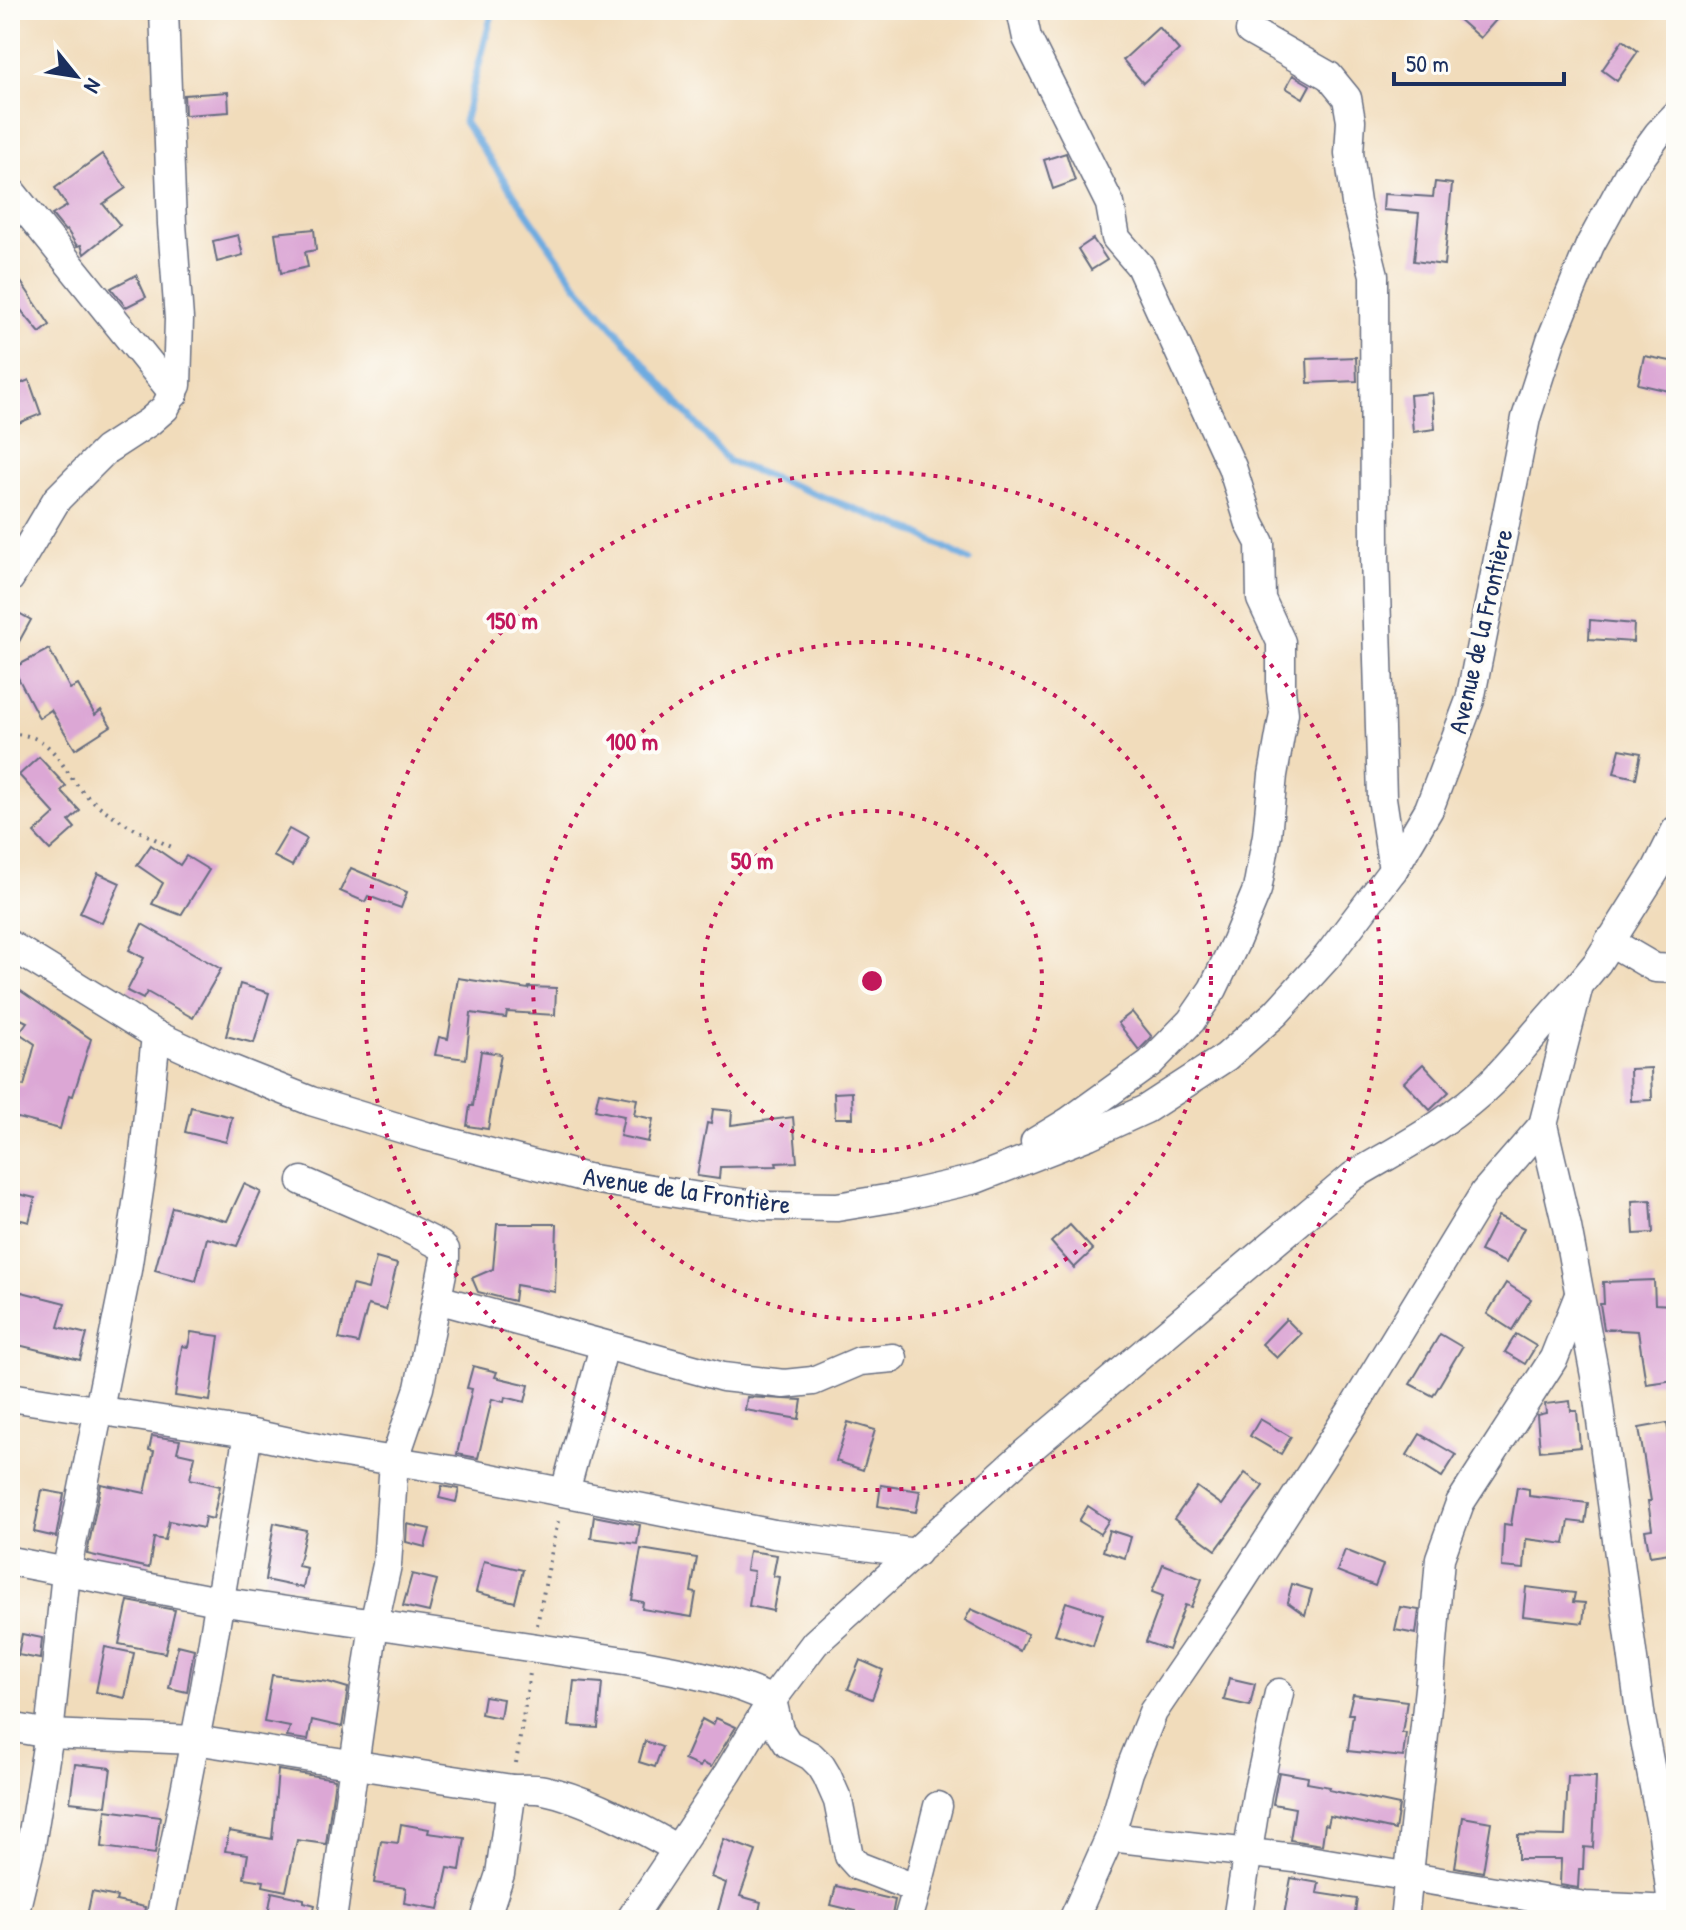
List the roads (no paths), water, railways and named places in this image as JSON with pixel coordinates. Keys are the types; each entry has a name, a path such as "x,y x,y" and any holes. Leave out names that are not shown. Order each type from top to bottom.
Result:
{"street":[{"path":"12,568 57,499 106,450 165,408 174,394 179,372 179,319 164,10"},
{"path":"976,1179 1068,1122 1150,1063 1191,1021 1206,1000 1257,890 1273,775 1284,725 1281,642 1261,599 1260,543 1250,524 1232,467 1140,266 1116,238 1110,204 1027,38 1021,10"},
{"path":"1250,31 1329,76 1347,98 1351,121 1349,153 1356,203 1374,275 1375,555 1382,786 1393,870"},
{"name":"Avenue de la Frontière","path":"10,945 156,1035 311,1101 426,1136 587,1178 764,1206 837,1207 976,1179 1146,1109 1226,1057 1276,1013 1327,957 1393,870 1429,809 1440,787 1470,700 1526,418 1551,340 1590,245 1628,175 1676,115"},
{"path":"10,190 174,394"},
{"path":"630,1920 728,1773 772,1700 815,1643 1025,1453 1353,1176 1468,1104 1492,1082 1597,963 1657,868 1676,830"},
{"path":"1609,941 1655,968 1676,969"},
{"path":"1073,1920 1110,1837 1129,1772 1153,1712 1355,1405 1484,1193 1543,1125 1579,985"},
{"path":"13,1920 31,1845 49,1734 66,1573 127,1270 143,1164 156,1035"},
{"path":"1110,1837 1248,1851 1410,1878 1577,1913 1674,1915 1669,1831 1641,1719 1595,1376 1543,1125"},
{"path":"302,1181 385,1217 445,1250 419,1388 394,1461 387,1565 374,1624 332,1920"},
{"path":"1404,1920 1443,1547 1453,1517 1472,1481 1554,1358 1580,1294"},
{"path":"437,1299 723,1377 784,1384 813,1381 860,1361 893,1358"},
{"path":"565,1492 604,1346"},
{"path":"10,1397 248,1433 774,1534 916,1553"},
{"path":"160,1920 195,1740 248,1433"},
{"path":"10,1561 218,1601 705,1675 746,1687 772,1700"},
{"path":"1237,1920 1257,1794 1279,1693"},
{"path":"772,1700 779,1730 788,1744 811,1756 827,1776 838,1801 849,1856 858,1866 917,1889"},
{"path":"10,1727 49,1734 195,1740 512,1789 541,1789 576,1800 647,1831 677,1849"},
{"path":"487,1913 502,1862 512,1789"},
{"path":"908,1920 938,1806"}],"waterway":[{"path":"493,10 464,122 576,284 728,461 913,531 969,560"}]}
